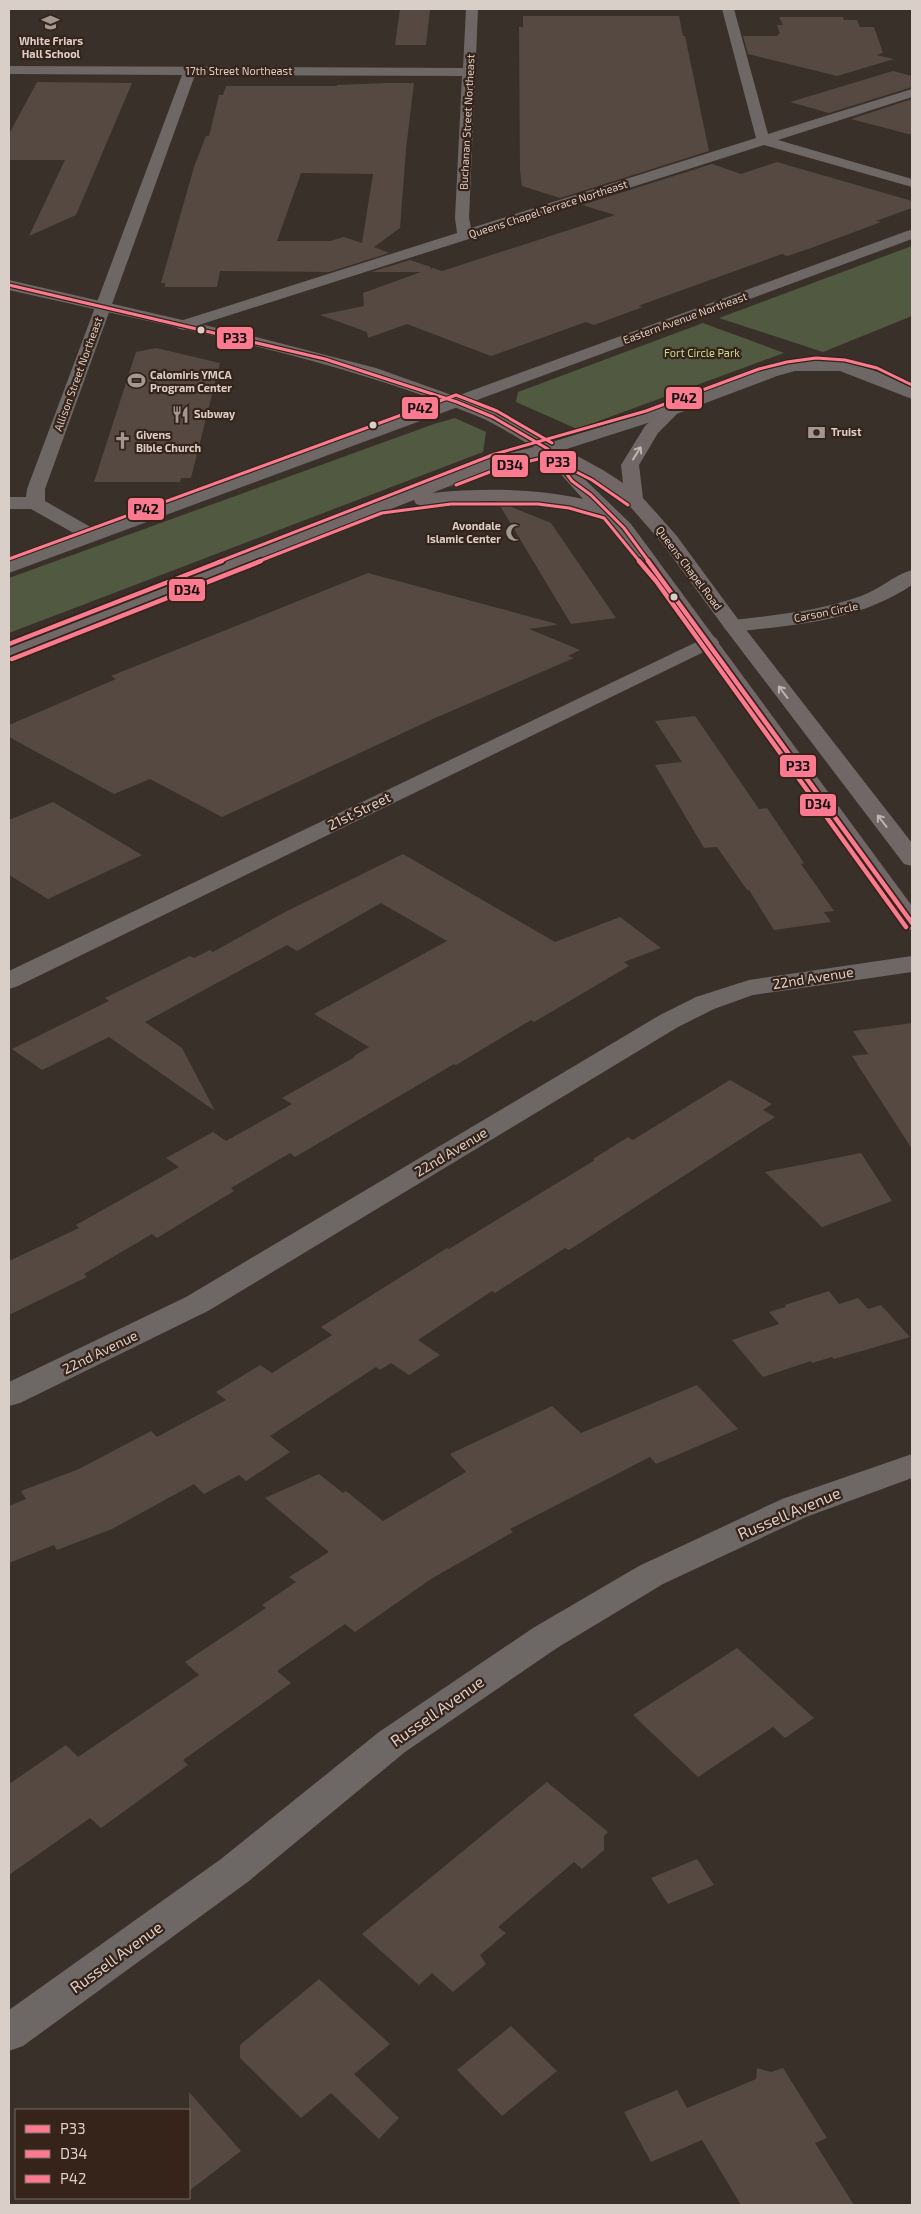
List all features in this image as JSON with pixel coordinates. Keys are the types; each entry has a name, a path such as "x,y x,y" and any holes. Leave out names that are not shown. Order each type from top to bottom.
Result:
{"main road":[{"name":"Queens Chapel Road","path":"9,285 325,359 457,402 518,430 548,449 596,474 634,500 670,539 733,626 912,859"},
{"path":"634,500 630,465 651,430 672,410"},
{"path":"9,652 498,461 548,449 572,481 608,511 624,528 709,642 912,923"},
{"path":"380,506 450,496 539,496 571,501 608,511"}],"street":[{"name":"Buchanan Street Northeast","path":"465,235 462,218 472,9"},
{"path":"728,9 763,140 912,183"},
{"name":"17th Street Northeast","path":"9,70 469,72"},
{"name":"Allison Street Northeast","path":"35,503 36,489 190,71"},
{"name":"Queens Chapel Terrace Northeast","path":"183,325 912,93"},
{"name":"Eastern Avenue Northeast","path":"9,567 912,234"},
{"path":"548,449 672,410 771,372 812,364 842,366 872,376 912,394"},
{"path":"9,503 35,503 92,536"},
{"name":"Carson Circle","path":"733,626 809,616 863,605 897,589 912,576"},
{"name":"21st Street","path":"9,981 709,642"},
{"name":"22nd Avenue","path":"9,1395 197,1304 661,1026 705,1003 749,988 912,964"},
{"name":"Russell Avenue","path":"9,2033 236,1870 392,1742 545,1638 651,1575 785,1512 912,1466"}],"green space":[{"name":"Fort Circle Park","path":"912,246 912,316 823,352 719,318"},
{"name":"Fort Circle Park","path":"703,323 784,353 577,429 516,402 518,392"},
{"path":"455,418 486,432 483,452 9,633 9,578"}],"building":[{"path":"400,9 430,9 426,45 395,45"},
{"path":"523,16 679,16 683,36 685,36 709,151 560,198 522,186 520,170 519,27 523,27"},
{"path":"779,17 843,17 844,20 857,20 860,27 874,27 883,53 876,55 894,59 837,76 748,54 743,36 778,36 780,34 777,25 783,25"},
{"path":"893,71 912,76 912,87 829,113 790,102"},
{"path":"37,82 132,83 76,215 29,236 65,160 9,160 9,134"},
{"path":"414,83 406,149 400,228 374,247 389,253 329,272 220,271 217,287 165,287 165,283 161,283 194,167 206,136 209,136 219,95 223,95 226,86","holes":["301,173 373,174 362,243 344,237 330,241 277,241"]},
{"path":"912,99 912,135 851,119"},
{"path":"777,162 912,201 912,208 876,221 881,222 814,247 787,256 782,254 638,306 643,307 594,325 586,322 491,356 407,324 368,338 367,332 320,315 364,306 363,293 421,272 371,272 410,260 431,267 430,269 442,271 615,215 582,205 712,164 741,174"},
{"path":"156,348 220,363 191,478 181,478 180,482 94,482 136,352"},
{"path":"499,504 504,504 551,523 616,618 571,624"},
{"path":"368,573 557,624 529,629 580,650 568,656 574,658 435,718 222,817 150,779 114,794 9,737 9,725 116,679 111,676"},
{"path":"695,716 759,809 767,808 804,863 801,864 834,911 824,912 831,922 774,930 749,890 747,890 717,847 704,848 655,765 682,762 655,721"},
{"path":"53,802 142,855 48,899 9,875 9,820"},
{"path":"403,854 555,942 620,917 661,948 624,962 629,966 534,1022 531,1020 295,1157 290,1153 231,1188 234,1191 157,1238 152,1234 84,1274 87,1277 9,1315 9,1261 79,1228 76,1225 179,1167 166,1158 213,1132 226,1141 292,1104 282,1098 355,1057 369,1047 314,1014 447,941 381,903 297,951 287,945 145,1022 182,1048 215,1111 109,1037 42,1070 12,1049 109,1001 105,998 190,956 194,958 210,950 213,952 285,912"},
{"path":"912,1023 912,1149 852,1056 868,1054 853,1031"},
{"path":"730,1080 772,1104 763,1110 775,1117 569,1250 565,1248 495,1293 492,1291 418,1340 440,1355 409,1375 391,1363 380,1370 376,1367 270,1436 290,1452 246,1481 239,1475 204,1494 194,1484 112,1529 57,1550 54,1545 9,1563 9,1506 26,1499 21,1491 79,1469 151,1431 157,1437 226,1400 216,1392 260,1365 272,1373 332,1335 321,1327 447,1248 449,1249 595,1160 593,1159 628,1137 633,1140"},
{"path":"861,1153 892,1201 822,1227 765,1172"},
{"path":"829,1291 839,1304 858,1298 868,1309 881,1305 910,1337 834,1359 832,1357 812,1363 811,1361 763,1377 732,1340 779,1324 769,1312"},
{"path":"697,1385 738,1429 656,1464 650,1457 510,1529 513,1532 431,1579 355,1632 345,1624 277,1671 291,1683 183,1760 188,1765 101,1828 90,1818 9,1875 9,1784 66,1745 78,1757 199,1675 185,1662 266,1608 262,1605 296,1582 289,1577 329,1552 265,1498 319,1474 343,1493 346,1491 383,1521 466,1472 450,1454 552,1406 581,1433"},
{"path":"737,1648 814,1718 785,1738 773,1727 698,1777 633,1715"},
{"path":"547,1782 608,1832 604,1836 604,1850 582,1869 574,1862 498,1927 506,1933 480,1955 486,1964 453,1992 432,1973 419,1985 362,1934"},
{"path":"697,1859 714,1885 668,1904 651,1878"},
{"path":"319,1979 390,2044 354,2074 399,2118 379,2139 331,2093 301,2118 240,2058 240,2045"},
{"path":"511,2026 557,2071 502,2116 457,2070"},
{"path":"757,2068 771,2072 783,2068 827,2138 815,2143 854,2205 741,2205 702,2140 651,2162 624,2112 677,2090 687,2108 756,2079"},
{"path":"189,2092 241,2151 190,2190 190,2109"}],"transit line":[{"name":"P33","path":"9,285 325,359 457,402 493,417 548,449 572,481 591,495 624,528 912,923"},
{"name":"P42","path":"9,644 495,454 646,411 759,369 787,362 816,358 845,360 877,368 912,385"},
{"name":"P42","path":"9,559 456,395 497,411 552,443"},
{"name":"D34","path":"456,485 500,468 547,457 592,480 628,505"},
{"name":"D34","path":"12,659 382,513 451,504 538,504 569,508 604,518 656,581 906,927"}],"place":[{"name":"White Friars Hall School","path":"51,23"},
{"name":"Calomiris YMCA Program Center","path":"136,381"},
{"name":"Subway","path":"180,414"},
{"name":"Truist","path":"817,432"},
{"name":"Givens Bible Church","path":"122,441"},
{"name":"Avondale Islamic Center","path":"515,532"}]}
